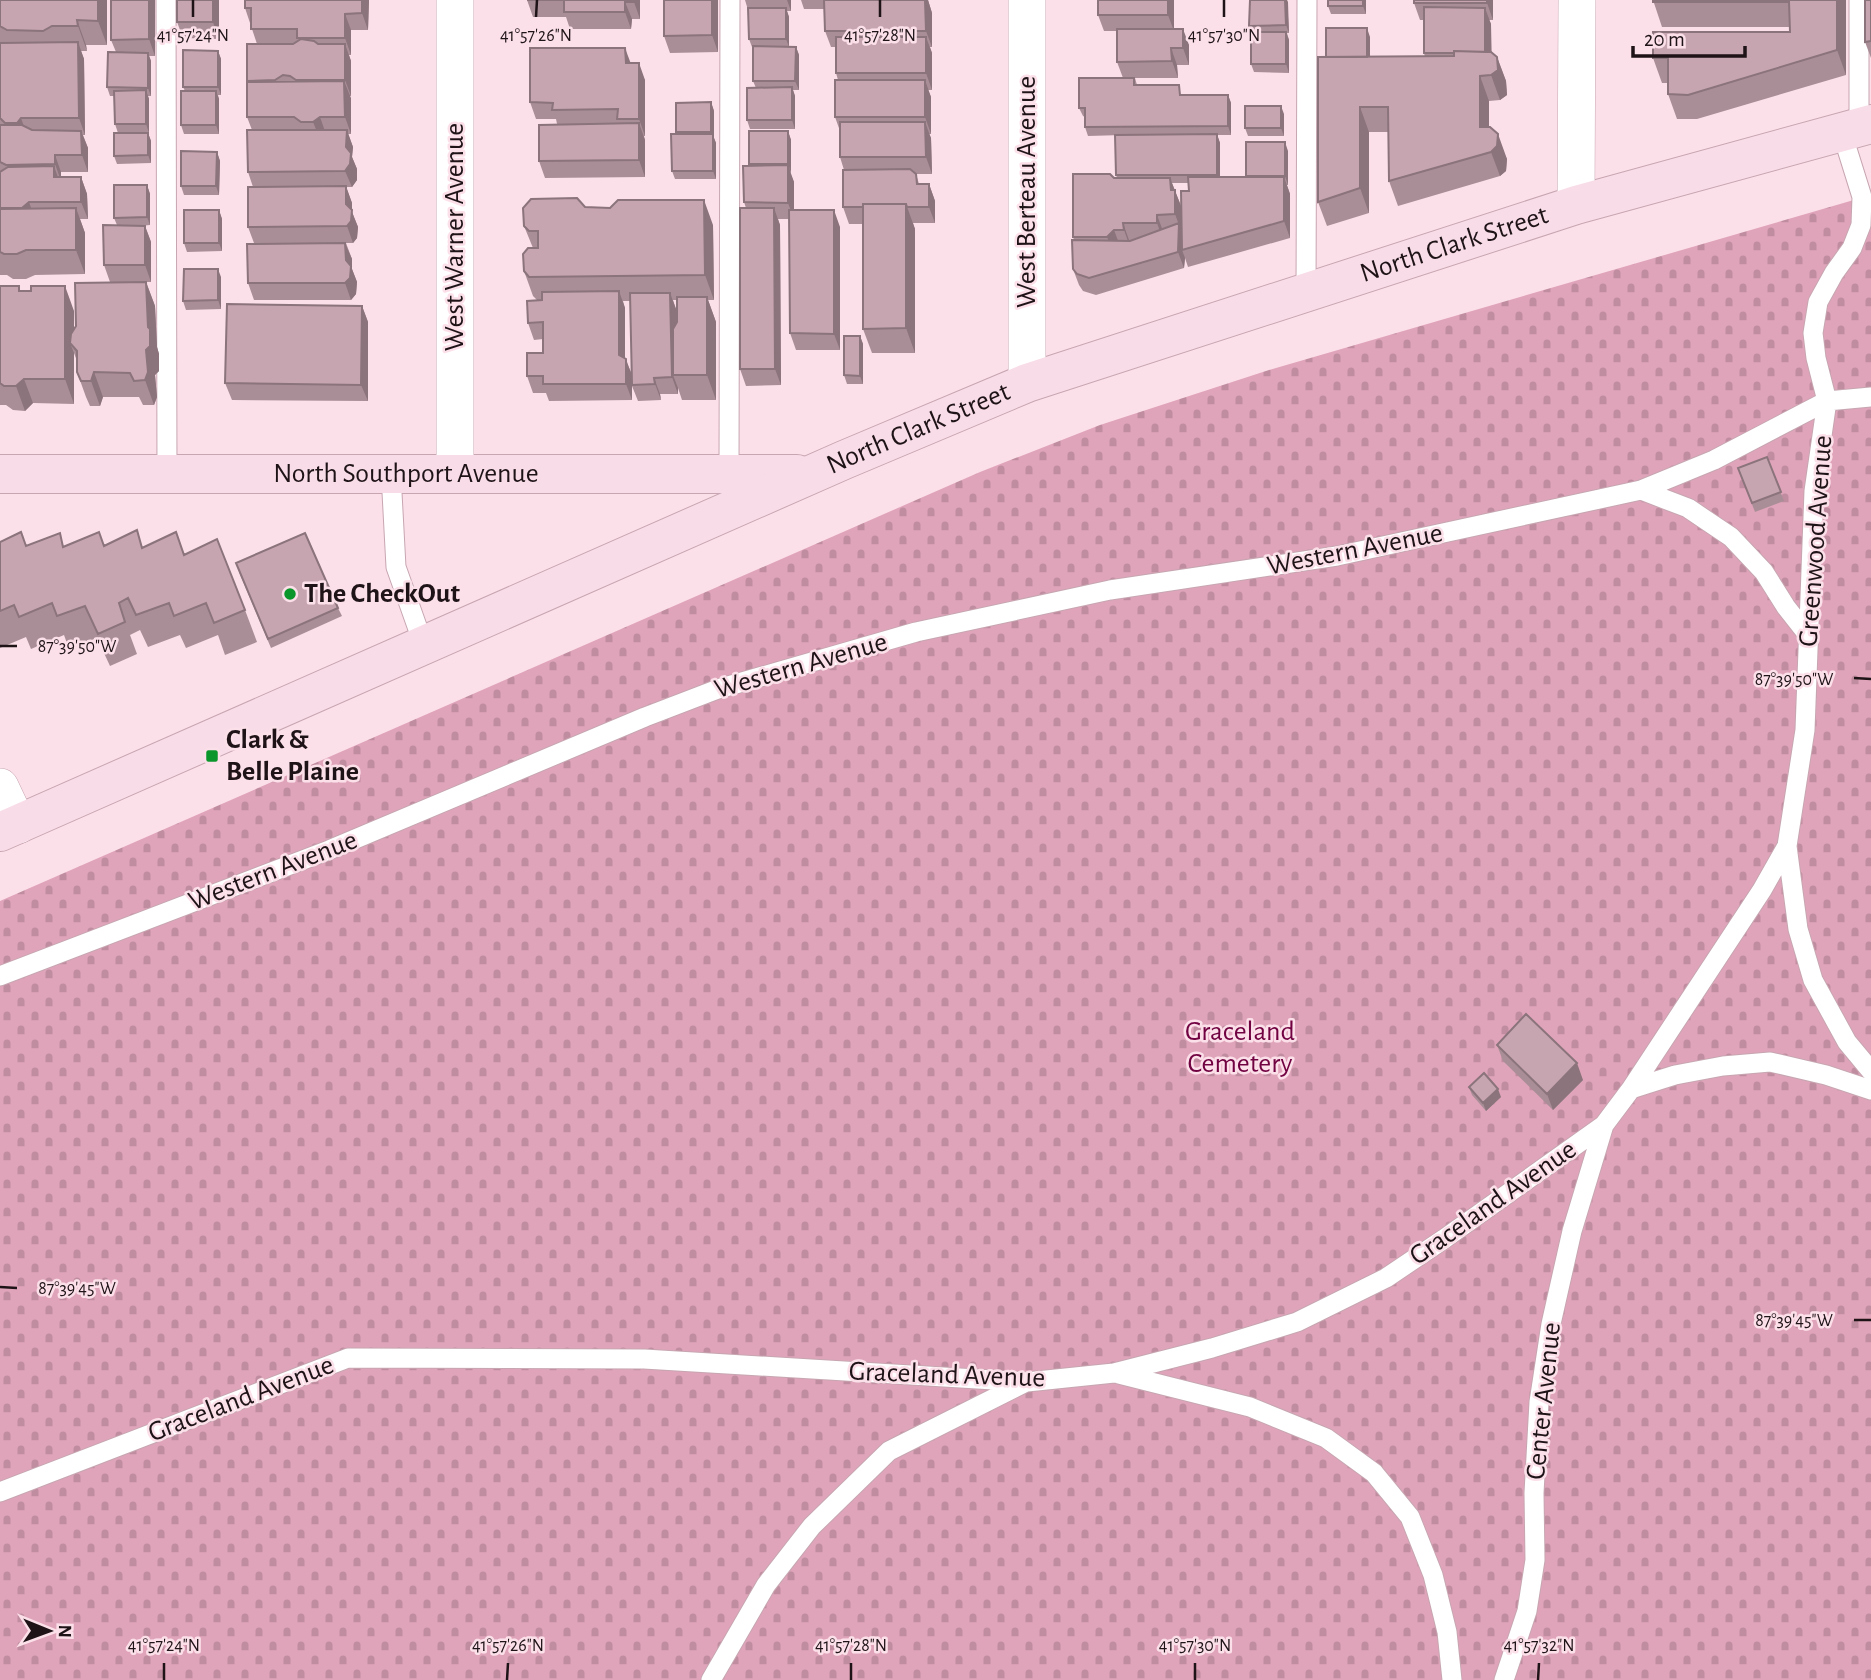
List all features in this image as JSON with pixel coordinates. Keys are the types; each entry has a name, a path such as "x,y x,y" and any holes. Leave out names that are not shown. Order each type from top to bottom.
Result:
{"main road":[{"name":"North Clark Street","path":"9,828 813,474 1027,383 1576,205 1857,128"},
{"name":"North Southport Avenue","path":"0,474 813,474"}],"street":[{"name":"West Warner Avenue","path":"455,0 455,474"},
{"name":"West Berteau Avenue","path":"1027,0 1027,383"},
{"path":"1576,205 1577,0"},
{"path":"0,787 9,828"}],"lane":[{"path":"166,0 167,474"},
{"path":"729,474 730,0"},
{"path":"1306,293 1307,0"},
{"name":"Greenwood Avenue","path":"1859,0 1857,128 1862,197 1861,225 1852,248 1818,302 1813,333 1826,401 1814,491 1805,730 1787,846 1798,929 1813,981 1847,1042 1871,1071"},
{"path":"1826,401 1871,397"},
{"name":"Western Avenue","path":"0,976 329,850 718,689 916,632 1084,595 1337,556 1641,491 1714,460 1826,401"},
{"path":"391,474 396,567 424,646"},
{"path":"1641,491 1688,508 1731,537 1764,572 1808,635"},
{"path":"1632,1089 1762,890 1787,846"},
{"path":"1632,1089 1699,1070 1770,1062 1826,1075 1871,1090"},
{"name":"Graceland Avenue","path":"0,1492 348,1358 644,1359 1027,1382 1114,1373 1212,1348 1297,1322 1375,1283 1434,1245 1604,1125 1632,1089"},
{"name":"Center Avenue","path":"1504,1680 1527,1611 1535,1560 1534,1493 1539,1402 1551,1324 1572,1231 1604,1125"},
{"path":"1114,1373 1250,1407 1326,1438 1374,1473 1410,1517 1433,1575 1447,1632 1452,1680"},
{"path":"710,1680 766,1586 812,1526 888,1451 1027,1382"}],"green space":[{"name":"Graceland Cemetery","path":"1871,195 1871,1680 0,1680 0,901 980,472 1100,425 1269,370"}],"building":[{"path":"0,0 98,0 98,21 77,20 78,26 52,26 43,31 7,30 0,26"},
{"path":"111,0 149,0 149,39 111,40"},
{"path":"177,0 213,0 213,22 177,22"},
{"path":"245,0 362,0 362,13 345,14 345,38 297,38 297,29 251,29 251,8 245,8"},
{"path":"564,0 634,2 625,2 625,12 564,12"},
{"path":"664,0 712,0 712,35 664,36"},
{"path":"824,0 925,0 926,31 825,31"},
{"path":"1098,0 1168,0 1168,15 1098,15"},
{"path":"1250,0 1285,0 1286,25 1249,26"},
{"path":"1328,0 1363,0 1363,6 1328,6"},
{"path":"1414,0 1487,0 1487,3 1414,3"},
{"path":"1653,0 1837,0 1837,50 1688,95 1668,94 1668,58 1653,58 1653,32 1790,32 1789,2"},
{"path":"1865,0 1871,0 1871,41 1865,42"},
{"path":"1424,7 1485,8 1485,52 1424,53"},
{"path":"748,8 786,8 786,39 749,39"},
{"path":"1326,28 1367,28 1367,57 1326,57"},
{"path":"1117,29 1183,29 1183,48 1171,48 1172,61 1117,62"},
{"path":"1251,32 1286,32 1286,64 1251,64"},
{"path":"836,37 926,37 926,73 836,73"},
{"path":"301,39 318,44 345,44 345,80 296,80 283,75 275,80 247,81 247,44 293,44"},
{"path":"78,42 79,118 21,118 17,123 5,123 0,118 0,43"},
{"path":"753,46 796,47 795,81 753,81"},
{"path":"530,48 625,48 626,63 639,63 639,119 617,119 618,109 552,110 553,103 530,102"},
{"path":"183,50 218,51 218,87 183,87"},
{"path":"1454,51 1491,52 1497,57 1498,70 1491,75 1480,76 1480,127 1490,127 1498,134 1497,146 1491,152 1389,181 1388,107 1360,107 1360,188 1318,202 1318,57 1454,56"},
{"path":"108,52 148,53 148,88 107,87"},
{"path":"1079,78 1134,78 1134,85 1179,85 1180,95 1228,95 1228,126 1085,127 1085,108 1079,108"},
{"path":"835,80 925,80 925,117 835,117"},
{"path":"344,81 345,117 320,117 313,122 301,122 294,117 247,117 247,82"},
{"path":"792,87 792,120 747,120 747,88"},
{"path":"146,90 146,124 115,124 114,91"},
{"path":"181,91 216,91 216,125 181,125"},
{"path":"711,102 711,132 676,132 676,103"},
{"path":"1245,106 1281,106 1281,128 1245,128"},
{"path":"840,122 925,122 926,157 840,157"},
{"path":"639,123 639,160 539,161 539,125"},
{"path":"0,125 22,125 32,130 81,131 82,155 55,155 55,164 6,165 0,162"},
{"path":"247,130 347,130 346,147 351,153 350,164 345,171 248,172"},
{"path":"749,131 788,131 788,164 749,164"},
{"path":"114,133 148,133 148,155 114,156"},
{"path":"671,134 713,134 713,171 672,171"},
{"path":"1217,134 1217,175 1116,175 1115,135"},
{"path":"1246,142 1285,142 1285,176 1246,176"},
{"path":"181,151 217,152 216,186 181,186"},
{"path":"788,165 788,203 744,202 743,166"},
{"path":"54,166 54,177 81,177 81,202 29,202 22,208 0,208 0,172 8,167"},
{"path":"910,169 916,174 917,184 929,184 929,207 863,204 863,207 843,207 843,170"},
{"path":"1073,174 1110,174 1114,178 1170,178 1171,190 1175,190 1175,214 1157,215 1157,223 1123,223 1124,230 1114,230 1107,237 1073,237"},
{"path":"1188,177 1284,177 1284,221 1182,250 1181,191 1189,191"},
{"path":"114,185 147,185 147,217 114,218"},
{"path":"346,186 346,204 352,210 351,221 347,226 248,227 248,187"},
{"path":"577,198 585,207 610,208 618,200 704,200 705,275 529,277 524,271 523,254 528,248 538,248 538,231 529,231 524,226 523,208 531,199"},
{"path":"863,204 906,204 906,328 863,329"},
{"path":"76,208 76,250 26,250 17,254 0,252 0,209"},
{"path":"740,208 774,208 775,369 740,369"},
{"path":"184,210 219,210 219,243 184,243"},
{"path":"789,210 834,210 834,334 790,333"},
{"path":"1179,223 1178,252 1089,278 1077,274 1073,269 1072,240 1130,241"},
{"path":"103,225 145,226 145,265 104,265"},
{"path":"345,243 346,260 351,266 350,278 345,283 248,283 247,244"},
{"path":"184,269 218,269 218,300 183,301"},
{"path":"146,282 150,346 146,350 148,372 145,380 134,381 130,373 94,372 91,381 81,381 77,372 77,351 70,343 76,326 75,283"},
{"path":"0,286 19,286 19,291 31,291 31,286 65,286 65,379 24,379 16,386 4,386 0,383"},
{"path":"619,291 619,355 626,359 626,384 543,384 543,376 527,376 527,353 543,353 543,322 528,323 527,301 542,300 542,292"},
{"path":"630,293 670,293 672,377 654,378 655,384 632,385"},
{"path":"677,297 707,297 707,375 673,375 673,329 677,322"},
{"path":"227,304 362,306 361,385 225,383"},
{"path":"844,336 860,336 860,376 844,375"},
{"path":"1767,457 1781,492 1752,503 1738,468"},
{"path":"137,530 142,548 176,532 184,555 217,539 245,610 214,623 206,603 174,616 169,603 136,615 128,598 119,603 125,622 98,634 85,606 57,616 52,603 19,617 14,605 0,611 0,542 21,532 26,546 60,533 63,547 99,532 104,546"},
{"name":"The CheckOut","path":"305,533 338,608 268,639 236,563"},
{"path":"1526,1014 1577,1063 1547,1094 1497,1045"},
{"path":"1484,1073 1498,1089 1483,1103 1469,1087"}],"place":[{"name":"The CheckOut","path":"290,594"},
{"name":"Clark & Belle Plaine","path":"212,756"}]}
